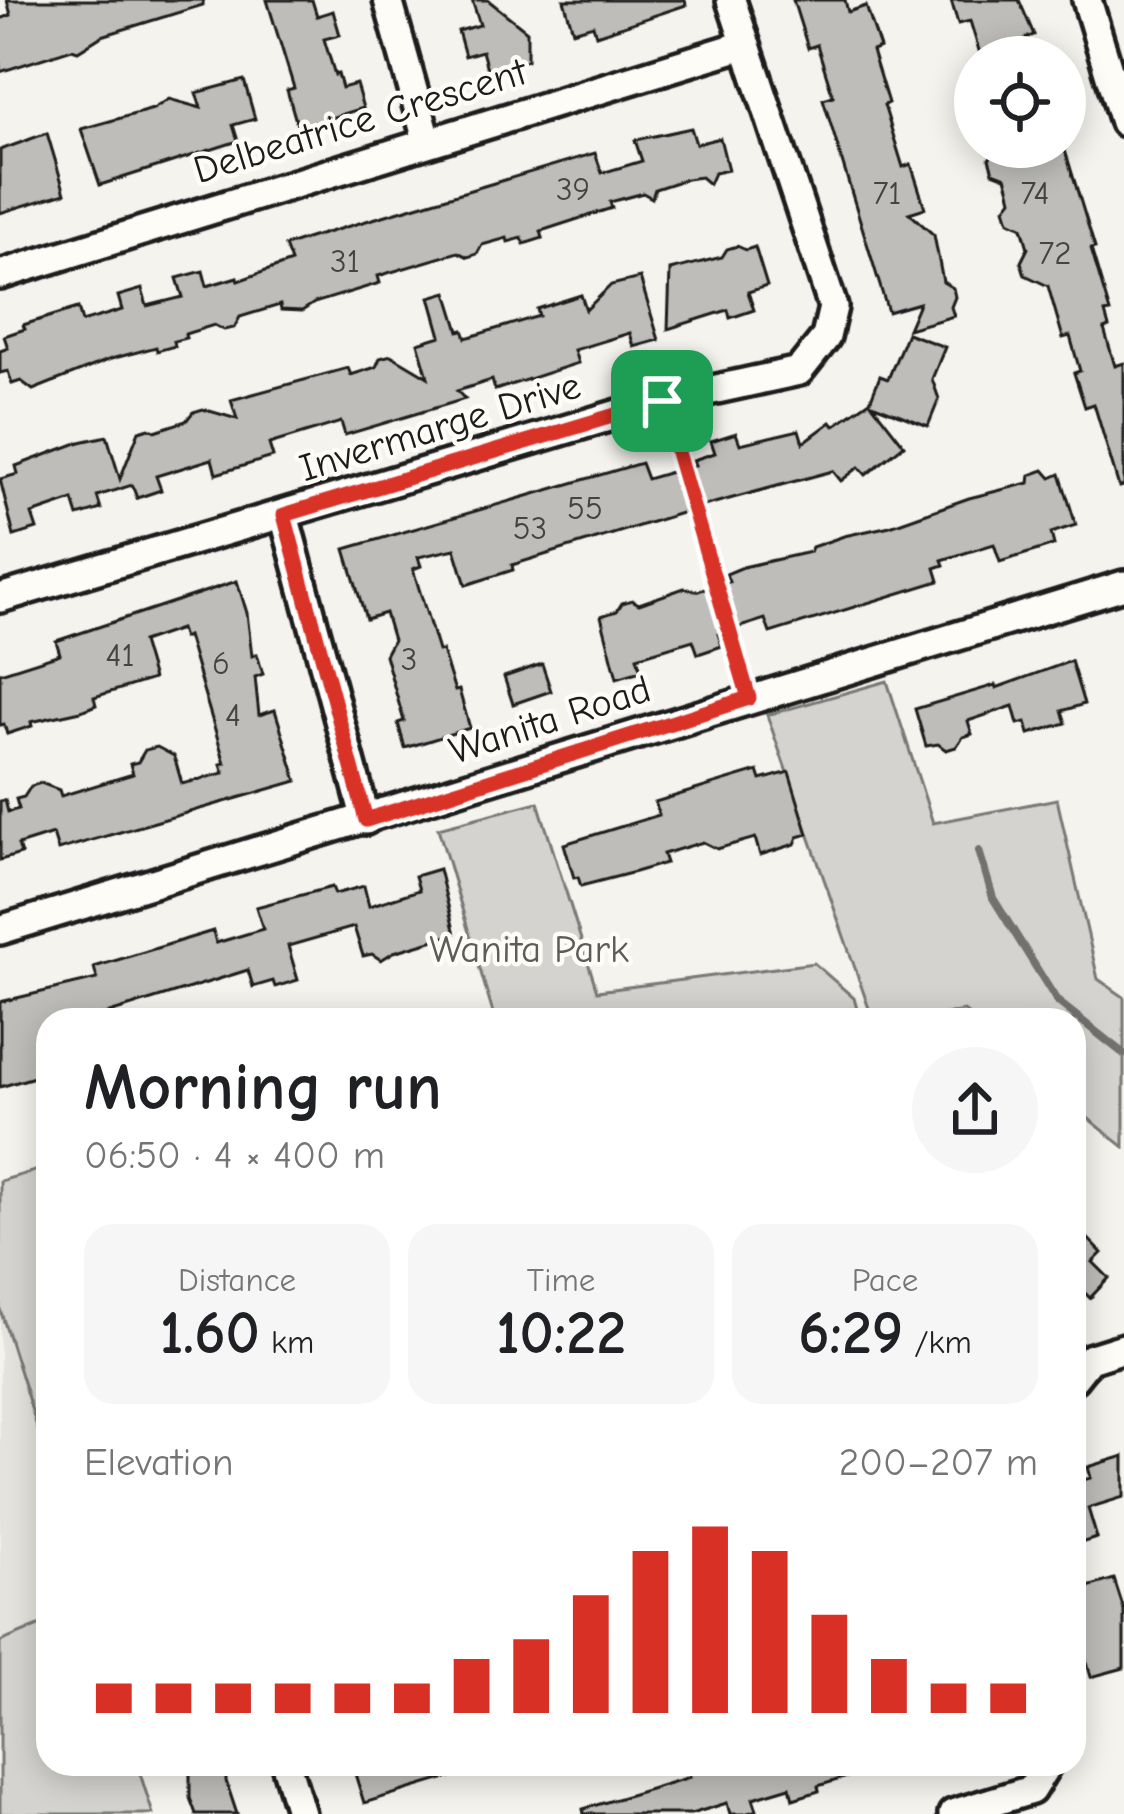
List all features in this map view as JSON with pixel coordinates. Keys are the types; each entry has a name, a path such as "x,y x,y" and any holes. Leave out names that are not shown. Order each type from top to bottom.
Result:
{"street":[{"path":"388,0 427,140"},
{"name":"Invermarge Drive","path":"0,598 662,401 799,371 826,337 833,307 731,0"},
{"path":"1087,0 1124,122"},
{"name":"Delbeatrice Crescent","path":"0,275 744,45"},
{"path":"284,515 366,820"},
{"name":"Wanita Road","path":"0,930 1124,585"},
{"path":"1086,1361 1124,1348"},
{"path":"290,1776 301,1814"},
{"path":"953,1814 1031,1790 1040,1776"}],"path":[{"path":"662,401 749,698"}],"shaded area":[{"path":"0,1309 36,1424 36,1627 0,1642"}],"green space":[{"path":"887,681 933,823 1057,799 1098,979 1124,997 1124,1147 1086,1117 1086,1008 869,1008 767,715"},
{"name":"Wanita Park","path":"538,802 597,991 814,963 854,998 857,1008 491,1008 438,828"},
{"path":"36,1170 36,1424 0,1309 0,1181"},
{"path":"36,1627 36,1776 141,1776 153,1814 0,1814 0,1642"}],"building":[{"path":"7,0 203,0 203,5 102,36 78,51 0,72 0,19 11,15"},
{"path":"267,0 312,0 317,16 333,11 340,35 324,39 335,75 342,88 356,84 363,108 298,128 287,90 294,88"},
{"path":"472,0 488,0 527,31 527,60 488,72 482,51 465,56 458,31 480,25"},
{"path":"564,0 685,0 686,5 596,35 593,25 573,31"},
{"path":"793,0 845,0 848,12 866,6 880,48 872,51 888,103 884,105 903,167 911,164 925,208 909,213 934,235 943,282 953,288 954,316 908,329 919,303 888,312 823,99 833,96 817,45 808,48"},
{"path":"951,0 1019,0 1034,35 975,36 970,21 958,24"},
{"path":"244,80 255,119 233,125 238,141 100,185 81,129 153,109 169,99 201,108 196,93"},
{"path":"691,128 696,144 720,138 728,170 714,173 709,184 701,177 686,179 655,189 652,198 643,193 610,202 612,208 541,231 543,238 524,244 522,238 508,242 507,238 482,245 468,257 458,252 378,276 380,283 302,311 281,310 280,305 240,317 234,328 214,325 185,334 186,338 174,341 175,346 111,359 33,390 21,381 12,384 8,371 0,373 0,351 8,348 4,336 25,329 23,325 78,308 82,322 122,310 118,296 142,289 147,306 183,297 177,278 203,271 207,286 237,277 238,281 291,262 285,246 595,153 602,173 642,161 635,140"},
{"path":"47,133 65,193 0,213 0,150"},
{"path":"992,168 1070,168 1110,312 1105,313 1109,327 1104,329 1115,366 1124,363 1124,486 1119,487 1094,404 1085,407 1074,373 1080,371 1070,336 1063,338 1048,286 1025,275 1021,262 1028,248 1022,227 1009,221 1005,208 1012,199 1006,177"},
{"path":"737,246 755,247 767,286 748,292 754,310 730,318 728,310 668,329 670,270 722,257"},
{"path":"640,278 659,340 634,347 630,333 574,350 578,363 495,390 492,380 457,391 465,399 345,435 341,422 269,444 273,457 216,474 212,459 156,476 161,490 137,498 132,485 97,496 101,509 78,516 73,500 32,514 37,529 14,536 0,479 18,474 16,466 107,436 120,479 139,431 186,421 193,412 203,409 237,419 231,400 348,368 351,375 376,367 380,358 391,355 428,377 418,343 441,336 430,297 447,292 459,331 466,338 539,316 537,309 581,295 586,310 611,285"},
{"path":"907,333 945,347 932,379 939,399 928,426 872,404 904,445 866,475 859,467 841,481 833,471 707,505 512,565 513,570 466,585 455,549 418,557 421,566 413,569 438,651 442,651 455,691 459,690 470,728 405,748 398,723 404,721 385,655 393,640 385,613 366,619 345,549 641,463 647,479 695,465 693,460 715,453 711,441 736,433 740,444 799,430 803,443 870,401 880,376 888,379"},
{"path":"1044,470 1051,478 1060,474 1076,525 1051,533 1054,545 1000,562 994,544 942,560 944,565 935,568 939,581 770,633 765,619 718,634 722,646 698,654 693,640 637,657 641,671 617,678 601,616 617,611 622,603 639,604 684,588 698,591 729,582 726,574 743,567 810,552 812,547 844,536 1029,483 1030,475"},
{"path":"237,581 252,656 257,654 263,674 255,677 259,715 275,710 297,781 58,850 53,834 18,845 21,854 0,860 0,801 5,800 8,812 19,809 16,799 24,797 31,786 41,783 59,790 61,796 133,774 130,764 138,762 145,750 157,747 174,756 182,784 224,773 221,764 225,763 187,636 183,638 180,629 142,642 153,679 94,697 96,705 81,711 31,722 32,726 7,734 4,724 0,725 0,673 60,654 56,641"},
{"path":"1071,661 1084,704 1062,711 1066,723 1029,734 1026,722 1018,724 1013,706 968,721 972,734 956,747 926,746 915,709 996,688"},
{"path":"542,664 551,691 513,704 504,677"},
{"path":"758,771 761,780 789,772 808,834 798,837 795,844 760,855 755,838 717,849 703,842 663,854 666,863 635,872 581,886 578,877 574,878 564,844 659,815 655,802"},
{"path":"439,869 455,934 381,960 372,954 363,956 354,927 288,946 298,980 275,987 273,981 253,987 248,970 126,1008 36,1008 36,1076 0,1087 0,1002 97,979 94,967 213,931 216,943 263,929 256,907 332,887 335,894 364,886 369,906 419,890 415,876"},
{"path":"1086,1236 1102,1253 1093,1262 1109,1278 1090,1298 1086,1294"},
{"path":"1124,1456 1124,1497 1088,1508 1097,1538 1086,1541 1086,1479 1091,1478 1088,1467"},
{"path":"1114,1579 1124,1610 1124,1668 1091,1677 1086,1660 1086,1587"},
{"path":"190,1776 226,1776 237,1814 196,1814"},
{"path":"356,1776 454,1776 364,1803"},
{"path":"850,1776 793,1799 790,1787 753,1798 757,1810 745,1814 730,1814 727,1803 691,1814 584,1814 583,1809 690,1777"}],"waterway":[{"path":"979,851 993,898 1066,1008"},
{"path":"1086,1024 1124,1054"}],"route":[{"path":"662,401 749,698 366,820 284,515 662,401"}]}
